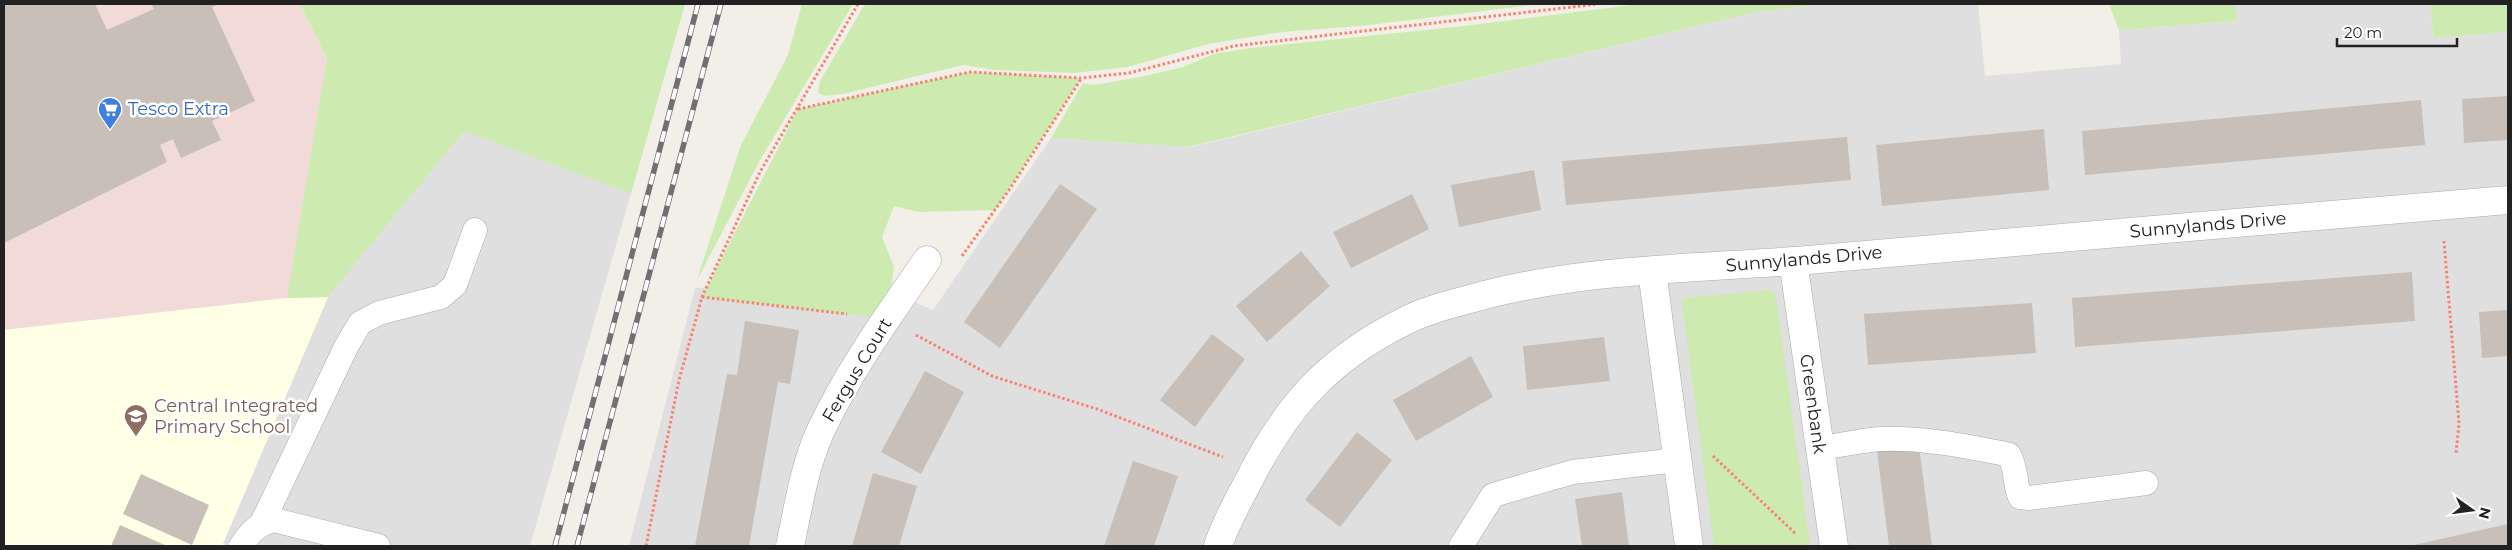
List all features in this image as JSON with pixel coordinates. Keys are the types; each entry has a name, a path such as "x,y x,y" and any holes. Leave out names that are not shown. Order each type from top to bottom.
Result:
{"street":[{"name":"Sunnylands Drive","path":"1218,546 1253,471 1289,413 1321,376 1347,356 1403,322 1434,309 1502,290 1576,277 1792,261 2508,200"},
{"name":"Fergus Court","path":"790,546 805,476 820,433 851,373 927,260"},
{"name":"Greenbank","path":"1792,261 1834,546"},
{"path":"1652,271 1689,546"}],"lane":[{"path":"262,523 346,347 360,323 379,314 441,297 455,285 475,230"},
{"path":"1819,448 1879,439 1903,439 1926,440 2001,453 2009,455 2014,464 2016,488 2020,497 2029,498 2146,483"},
{"path":"1461,546 1493,496 1573,472 1677,460"},
{"path":"241,546 252,531 262,523 274,520 285,521 378,546"}],"path":[{"path":"646,546 679,380 702,297 760,172 858,4"},
{"path":"798,108 970,72 1081,78 1153,68 1217,49 1234,46 1598,4"},
{"path":"927,260 960,258 1008,190 1081,78"},
{"path":"2441,206 2458,424 2456,453"},
{"path":"702,297 887,319 992,376 1097,409 1253,471"},
{"path":"1672,418 1802,540"}],"shaded area":[{"path":"4,4 300,4 327,58 287,298 4,330"},
{"path":"300,4 685,4 530,546 231,546 223,544 328,297 287,298 327,58"},
{"path":"1826,4 1978,4 1985,76 2121,64 2119,30 2236,21 2235,4 2430,4 2434,38 2508,32 2508,546 629,546 695,288 759,285 910,300 933,310 1051,138 1191,147 1757,12"},
{"name":"Central Integrated Primary School","path":"328,297 222,546 4,546 4,330 287,298"}],"green space":[{"path":"300,4 685,4 631,194 464,131 328,297 287,298 327,58"},
{"path":"802,4 853,4 759,162 696,282 741,145 788,55"},
{"path":"865,4 1541,4 1361,26 1282,32 1208,44 1128,67 1074,73 995,70 963,65 843,94 825,96 818,93 820,81"},
{"path":"1639,4 1826,4 1757,12 1188,147 1051,138 1083,83 1093,85 1141,77 1183,67 1213,54 1250,48 1455,27"},
{"path":"2109,4 2235,4 2237,21 2119,30"},
{"path":"2430,4 2508,4 2508,32 2434,38"},
{"path":"970,72 1081,78 995,210 918,212 894,206 882,237 894,267 887,319 702,297 798,109"},
{"path":"1770,290 1776,297 1810,546 1714,546 1682,303 1684,298"}],"building":[{"name":"Tesco Extra","path":"4,4 95,4 107,30 154,9 151,4 220,4 212,7 255,101 212,121 221,140 181,158 173,139 160,145 167,162 4,243"},
{"path":"2508,96 2508,140 2464,143 2462,99"},
{"path":"2421,100 2425,145 2085,175 2082,131"},
{"path":"2044,129 2049,190 1882,206 1876,145"},
{"path":"1847,137 1851,180 1566,205 1562,161"},
{"path":"1534,170 1541,210 1459,227 1451,185"},
{"path":"1060,184 1097,209 1000,348 964,322"},
{"path":"1412,194 1429,229 1351,268 1333,232"},
{"path":"1301,251 1330,286 1267,342 1236,306"},
{"path":"2412,272 2415,321 2075,347 2072,298"},
{"path":"2032,303 2036,353 1868,365 1864,314"},
{"path":"2508,310 2508,356 2482,358 2479,312"},
{"path":"745,321 799,330 790,384 778,382 749,546 695,546 727,374 737,375"},
{"path":"1212,334 1245,359 1195,427 1160,400"},
{"path":"1604,337 1610,381 1527,390 1523,346"},
{"path":"1471,356 1493,397 1416,441 1393,400"},
{"path":"925,371 964,392 921,474 881,452"},
{"path":"1357,432 1392,460 1340,527 1305,500"},
{"path":"1919,446 1932,546 1889,546 1877,451"},
{"path":"1133,461 1178,476 1154,546 1104,546"},
{"path":"873,473 917,486 899,546 852,546"},
{"path":"141,474 209,505 192,545 123,514"},
{"path":"1622,492 1629,546 1582,546 1575,499"},
{"path":"2508,524 2508,546 2414,546 2414,545"},
{"path":"120,525 167,546 111,546"}],"railway":[{"path":"555,546 698,4"},
{"path":"577,546 721,4"}],"place":[{"name":"Tesco Extra","path":"110,130"},
{"name":"Central Integrated Primary School","path":"136,437"}]}
